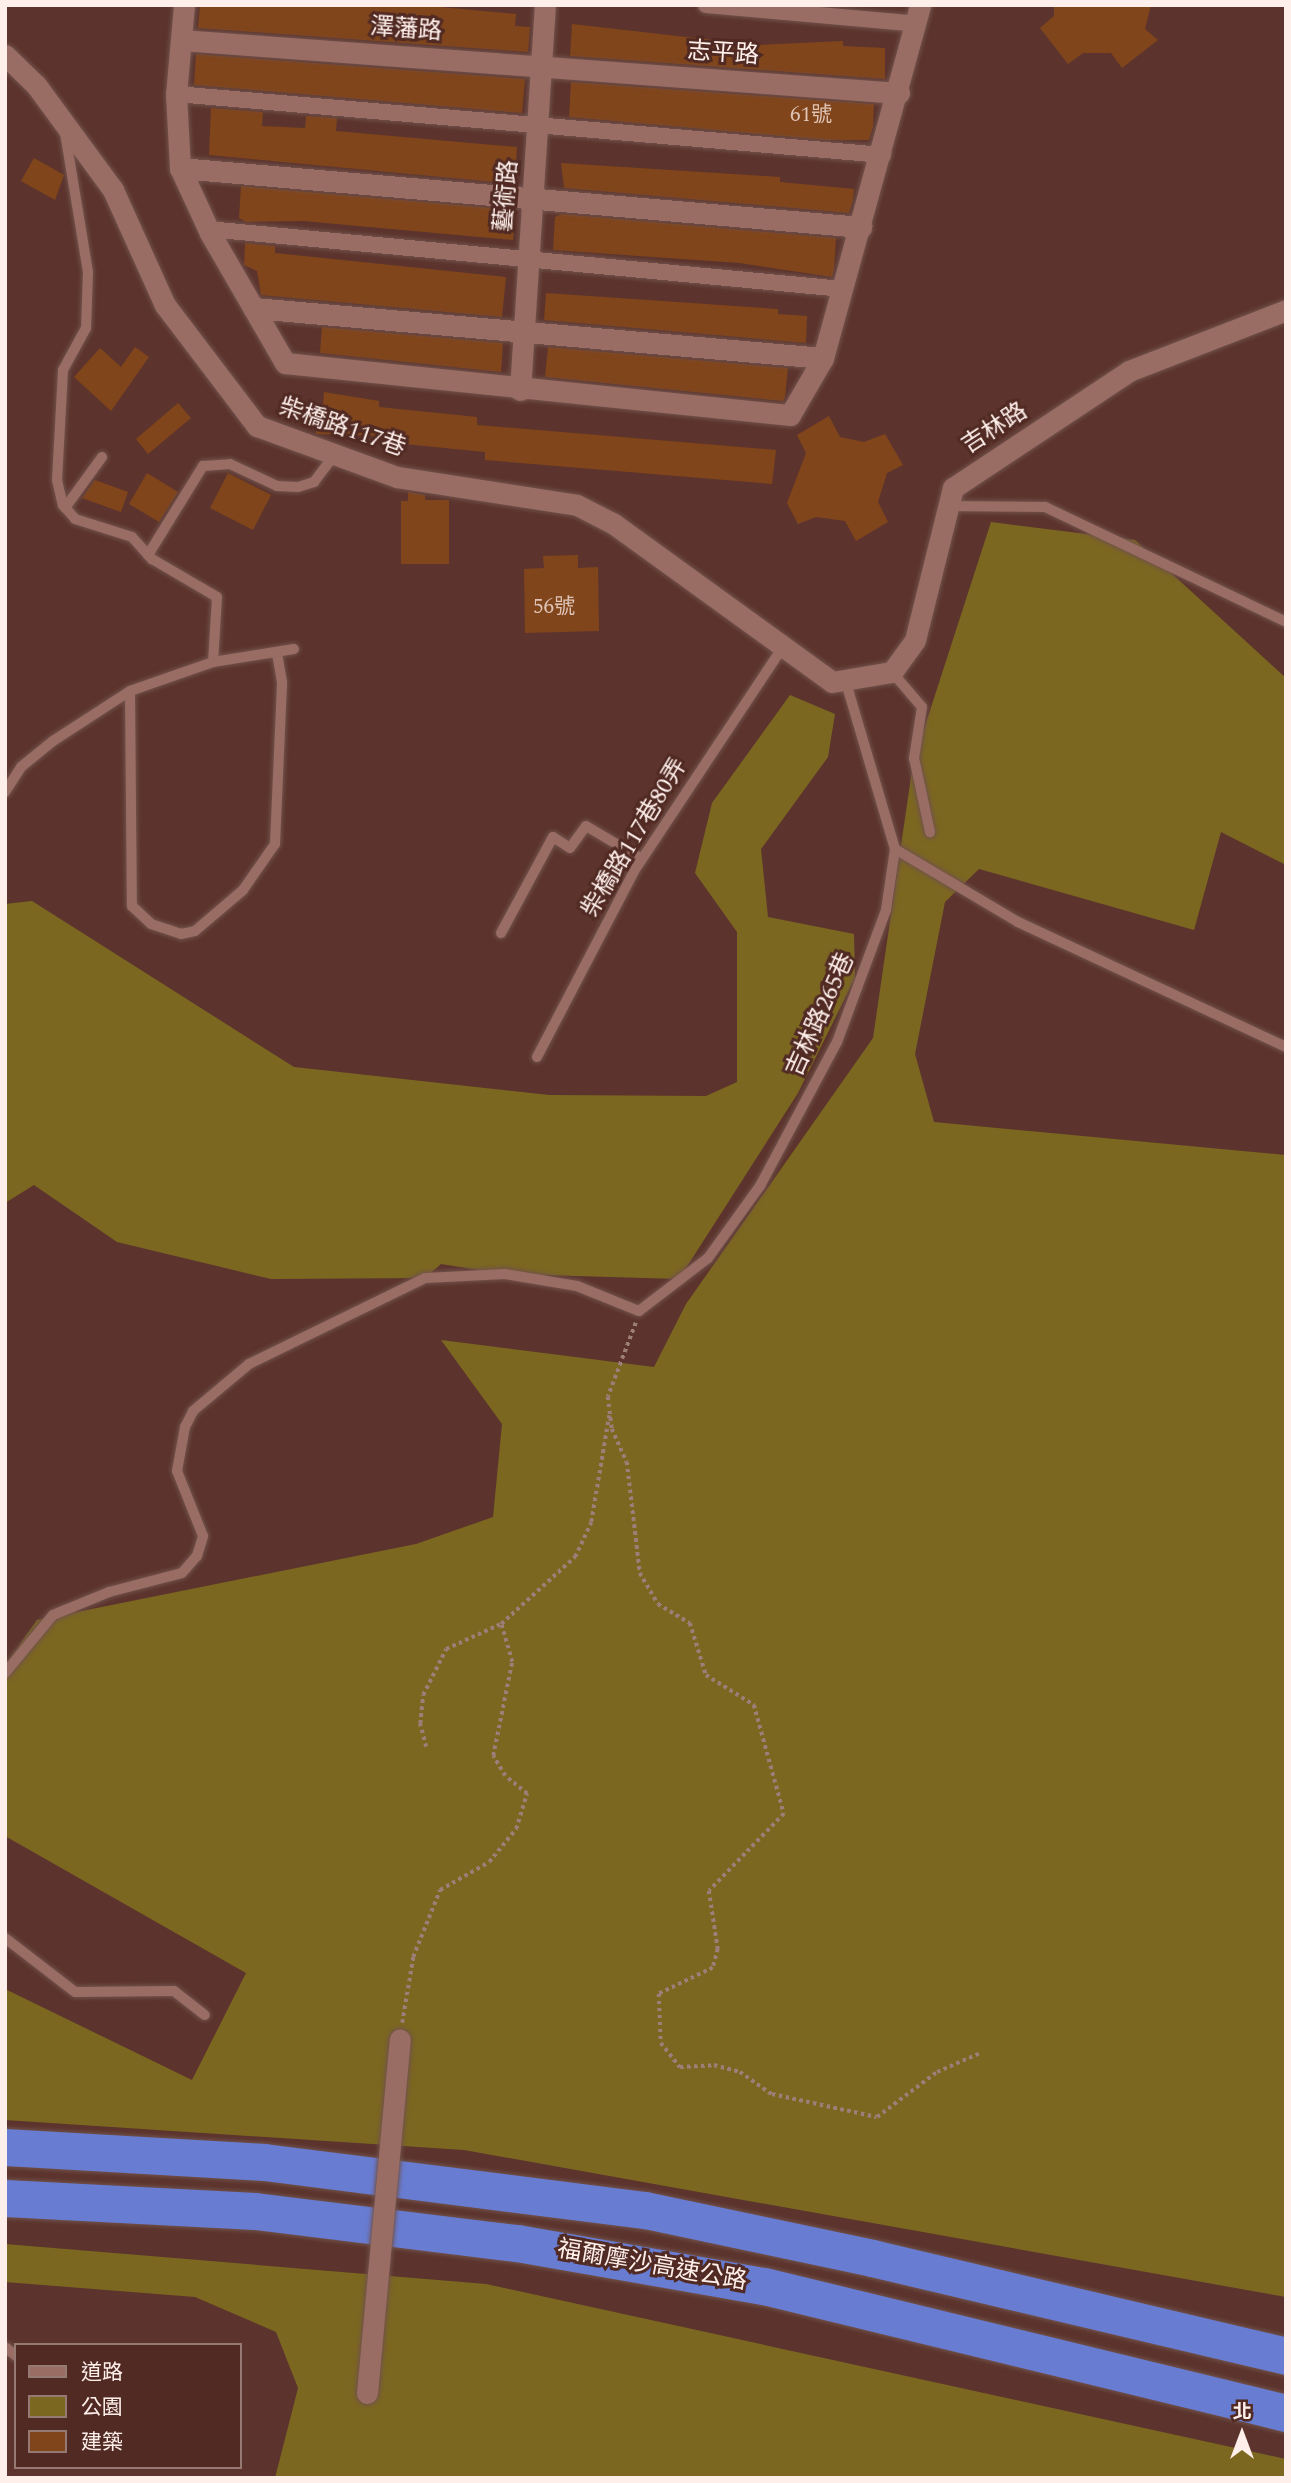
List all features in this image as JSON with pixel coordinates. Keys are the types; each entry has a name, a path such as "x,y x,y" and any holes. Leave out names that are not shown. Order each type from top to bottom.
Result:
{"highway":[{"name":"福爾摩沙高速公路","path":"5,2147 264,2162 645,2210 872,2258 1286,2356"},
{"name":"福爾摩沙高速公路","path":"5,2198 255,2211 530,2245 764,2286 1286,2413"}],"street":[{"path":"184,5 176,94 180,168 208,229 285,363 520,390 790,415 823,358 883,155 918,15 706,5"},
{"name":"藝術路","path":"520,390 545,5"},
{"name":"澤藩路","path":"181,40 542,67"},
{"name":"柴橋路117巷","path":"5,55 36,85 64,127 113,190 164,306 257,426 333,457 397,477 577,505 614,524 832,682 846,683"},
{"name":"志平路","path":"542,67 899,93"},
{"path":"176,94 883,155"},
{"path":"180,168 860,227"},
{"path":"208,229 843,289"},
{"path":"254,308 823,358"},
{"name":"吉林路","path":"892,672 915,640 953,488 1129,371 1286,310"},
{"path":"846,683 892,672"},
{"path":"367,2393 400,2040"}],"lane":[{"path":"64,127 89,272 86,328 63,370 57,480 65,508 75,519 132,537 148,555 217,597 213,662"},
{"path":"65,508 102,457"},
{"path":"148,555 203,466 230,464 277,486 298,487 322,475 333,457"},
{"path":"949,506 1045,507 1286,622"},
{"name":"柴橋路117巷80弄","path":"537,1057 642,859 782,648"},
{"path":"5,792 21,767 53,741 130,691 213,662 277,655 294,649"},
{"path":"130,691 132,906 151,924 181,934 195,931 243,890 275,844 282,682 277,655"},
{"path":"892,672 922,707 914,758 930,832"},
{"name":"吉林路265巷","path":"639,1311 708,1258 760,1186 837,1042 870,960 886,910 894,849 846,683"},
{"path":"501,933 554,837 570,848 586,825 642,859"},
{"path":"894,849 1018,922 1286,1047"},
{"path":"5,1673 53,1615 109,1592 182,1573 197,1556 202,1536 177,1471 186,1427 193,1411 249,1364 425,1279 505,1274 577,1286 639,1311"},
{"path":"5,1938 75,1992 174,1992 205,2015"}],"path":[{"path":"639,1311 608,1397 610,1411 628,1462 640,1573 658,1604 690,1623 706,1675 754,1705 784,1814 709,1891 718,1949 713,1968 659,1994 661,2043 680,2067 714,2065 740,2072 772,2094 877,2117 937,2072 980,2053"},
{"path":"426,1747 420,1724 424,1695 446,1649 501,1624 575,1557 591,1522 610,1411"},
{"path":"400,2040 413,1957 440,1890 489,1862 516,1829 527,1794 505,1776 492,1756 512,1661 501,1624"}],"green space":[{"path":"991,522 1135,540 1286,678 1286,865 1221,832 1194,930 979,869 945,902 915,1054 934,1122 1286,1155 1286,2297 464,2150 5,2120 5,1989 192,2080 246,1973 5,1836 5,1665 37,1620 416,1544 493,1517 502,1424 441,1340 654,1367 686,1304 873,1038 913,763"},
{"path":"790,695 835,714 828,757 761,849 768,917 854,934 855,978 798,1093 679,1279 505,1274 441,1264 425,1278 271,1279 117,1242 34,1185 5,1203 5,904 32,901 294,1067 549,1095 706,1096 737,1082 737,932 695,873 712,803"},
{"path":"5,2244 486,2284 1286,2459 1286,2478 275,2478 298,2388 276,2332 195,2297 5,2282"}],"building":[{"path":"200,5 419,5 516,14 515,26 530,27 528,52 198,28"},
{"path":"1054,5 1151,5 1145,29 1158,40 1122,68 1111,53 1083,53 1068,64 1040,28 1054,16"},
{"path":"572,24 756,45 843,41 843,46 885,48 885,79 570,56"},
{"path":"196,54 525,79 522,113 194,85"},
{"path":"571,82 874,104 873,127 869,140 826,140 569,117"},
{"path":"211,108 263,112 262,126 305,128 306,116 337,118 336,131 517,147 515,184 209,155"},
{"path":"34,158 64,175 55,200 21,181"},
{"path":"561,163 780,177 780,182 854,189 853,200 849,213 564,188"},
{"path":"241,186 515,210 513,240 303,221 246,222 239,218"},
{"path":"562,214 836,238 834,270 832,277 739,263 553,250 555,217"},
{"path":"245,243 275,246 275,253 506,277 502,317 261,295 257,271 244,265"},
{"path":"546,293 778,309 778,314 807,316 806,343 544,320"},
{"path":"322,327 503,343 501,372 320,353"},
{"path":"135,347 149,357 111,411 74,377 100,348 121,367"},
{"path":"548,347 788,368 785,397 783,401 545,377"},
{"path":"324,392 379,401 379,407 477,417 477,425 776,450 772,484 485,460 485,452 385,442 385,436 316,434 315,405 323,405"},
{"path":"178,403 191,418 148,454 136,439"},
{"path":"829,416 840,437 864,442 885,434 903,465 887,473 878,502 888,522 856,541 845,521 816,517 798,524 787,503 806,453 797,435"},
{"path":"147,473 178,492 159,522 129,504"},
{"path":"228,473 271,495 253,530 210,508"},
{"path":"95,480 128,492 121,512 82,498"},
{"path":"408,492 425,495 425,500 449,500 449,564 401,564 401,501 408,501"},
{"path":"578,555 578,568 598,567 599,631 525,633 524,569 544,568 543,556"}]}
